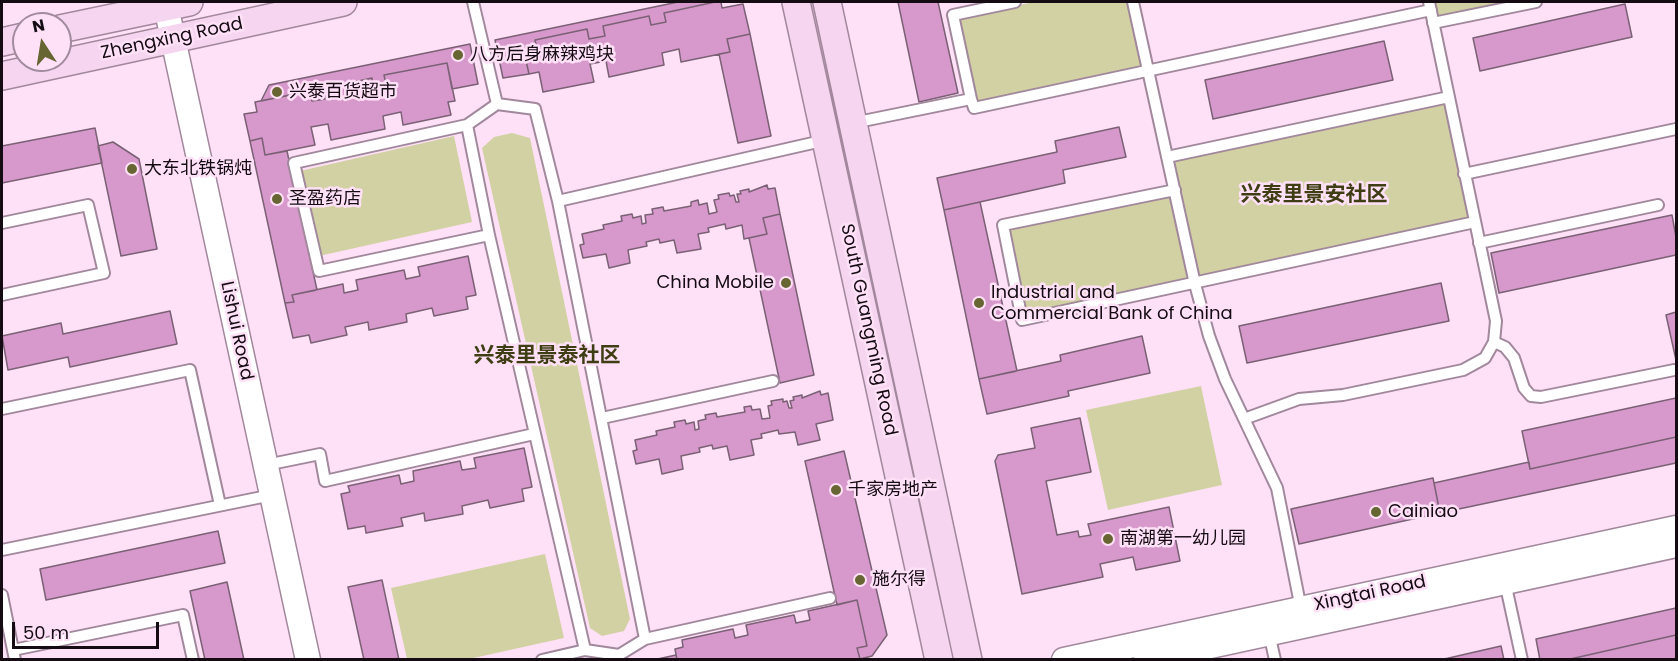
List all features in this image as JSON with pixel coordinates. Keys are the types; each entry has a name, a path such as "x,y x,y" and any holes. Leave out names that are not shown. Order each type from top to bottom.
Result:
{"main road":[{"name":"Zhengxing Road","path":"2,76 343,2"},
{"name":"South Guangming Road","path":"796,2 939,660"},
{"name":"South Guangming Road","path":"827,2 968,660"},
{"name":"Zhengxing Road","path":"72,26 173,3"}],"street":[{"name":"Lishui Road","path":"173,3 173,39 308,660"},
{"name":"Xingtai Road","path":"1064,660 1677,528"},
{"name":"Xingtai Road","path":"1146,660 1677,545"}],"lane":[{"path":"473,2 497,104"},
{"path":"1015,2 953,15 974,108 1430,6 1496,321 1494,342 1485,358 1463,370 1343,395 1299,399 1244,419"},
{"path":"1133,2 1194,284 1209,336 1244,419 1277,488 1301,609"},
{"path":"1433,23 1536,2"},
{"path":"1167,157 1449,97"},
{"path":"853,123 971,99"},
{"path":"489,235 319,271 294,163 466,125 497,104 535,110 558,201 645,639"},
{"path":"466,125 534,434 585,650"},
{"path":"1464,174 1677,129"},
{"path":"558,201 826,140"},
{"path":"1174,190 1003,225 1022,320 1475,222"},
{"path":"2,223 88,204 104,273 2,295"},
{"path":"1479,243 1658,205"},
{"path":"1494,342 1505,347 1514,358 1524,387 1531,396 1674,370"},
{"path":"2,409 190,370 220,505"},
{"path":"602,418 773,381"},
{"path":"265,465 320,454 325,481 534,434"},
{"path":"2,550 272,495"},
{"path":"1505,582 1522,660"},
{"path":"2,595 14,655 183,615 193,660"},
{"path":"542,660 585,650 619,657 645,639 831,598"},
{"path":"1269,633 1275,660"}],"green space":[{"path":"1034,2 1127,2 1142,68 976,103 957,18"},
{"path":"1434,2 1511,2 1437,17"},
{"path":"1445,102 1471,221 1198,279 1173,160"},
{"path":"512,133 530,138 630,619 624,631 602,636 590,628 482,148 494,137"},
{"path":"454,136 472,222 319,256 300,171"},
{"path":"1171,194 1188,280 1026,314 1009,228"},
{"path":"1201,386 1222,485 1108,510 1086,410"},
{"path":"545,554 564,638 469,659 407,659 391,588"}],"building":[{"path":"678,2 715,2 664,13 666,22 651,25 649,16 603,26 605,36 589,39 587,29 535,40 537,49 524,52 529,74 503,78 495,40"},
{"path":"721,2 722,8 743,4 750,34 727,39 730,52 681,62 679,49 662,53 664,65 609,77 606,61 590,64 594,82 543,92 539,72 529,74 524,52 537,49 535,40 587,29 589,39 605,36 603,26 649,16 651,25 666,22 664,13"},
{"path":"898,2 938,2 958,93 919,102"},
{"path":"1625,4 1632,37 1480,71 1473,38"},
{"path":"750,34 771,136 738,143 719,54 730,52 727,39"},
{"path":"1384,41 1393,80 1213,119 1205,80"},
{"path":"470,44 478,84 452,89 447,63 384,75 386,85 373,87 372,78 323,89 325,99 312,101 310,91 261,101 269,85"},
{"path":"447,63 455,101 448,102 451,115 403,125 401,112 383,116 385,129 331,140 328,124 311,127 315,145 265,155 262,138 250,141 244,114 257,112 255,102 310,91 312,101 325,99 323,89 372,78 373,87 386,85 384,75"},
{"path":"1119,127 1126,157 1063,170 1065,183 944,210 937,178 1057,152 1055,141"},
{"path":"95,128 102,163 2,183 2,146"},
{"path":"262,138 265,155 287,151 317,290 292,295 294,302 285,303 250,141"},
{"path":"113,142 139,159 157,249 121,256 98,146"},
{"path":"767,185 768,189 775,188 780,214 763,218 767,234 744,239 742,225 726,229 725,224 708,228 709,232 698,234 701,249 677,253 674,240 660,243 659,239 646,242 647,246 628,250 630,263 609,268 606,254 583,258 580,245 584,244 582,234 604,229 603,225 622,221 621,216 632,214 633,218 641,216 642,224 646,223 645,215 653,214 652,209 663,207 664,211 691,206 691,202 698,200 699,205 707,203 709,214 717,212 714,200 719,199 718,195 729,193 730,196 734,195 736,202 739,202 737,194 741,194 740,191 749,189 749,192"},
{"path":"980,202 1017,371 979,379 944,210"},
{"path":"780,214 814,375 780,383 749,238 767,234 763,218"},
{"path":"1672,215 1676,255 1499,293 1491,253"},
{"path":"468,256 476,295 466,297 468,309 434,316 432,308 406,314 407,322 369,330 368,322 345,327 347,335 311,343 309,335 293,338 285,303 294,302 292,295 343,284 344,293 358,290 356,280 404,270 406,279 420,276 418,267"},
{"path":"1441,283 1449,321 1247,363 1239,326"},
{"path":"170,311 177,344 70,367 68,357 8,370 2,336 61,323 63,334"},
{"path":"1676,312 1676,360 1666,315"},
{"path":"1142,336 1150,373 1068,391 1069,396 987,414 979,379 1061,361 1060,355"},
{"path":"820,391 821,395 828,393 833,420 816,424 820,440 798,445 795,432 779,434 778,430 761,434 762,438 751,440 754,455 730,460 727,446 713,449 712,445 699,448 700,452 681,456 683,469 662,474 659,459 636,464 633,451 637,450 635,440 657,435 656,431 675,427 674,422 685,420 686,424 694,422 695,430 699,429 698,421 706,419 705,415 716,413 717,417 745,412 744,407 751,406 752,410 760,409 762,419 770,418 768,406 772,405 771,401 783,399 783,402 787,401 789,408 792,408 790,401 794,400 793,397 802,395 802,398"},
{"path":"1676,398 1676,437 1530,469 1522,431"},
{"path":"1080,418 1091,472 1046,481 1057,535 1078,531 1079,537 1091,535 1088,524 1169,507 1180,561 1136,570 1133,557 1100,564 1103,577 1022,594 995,461 998,455 1035,448 1031,428"},
{"path":"1676,437 1676,463 1440,513 1434,483 1529,462 1530,469"},
{"path":"524,448 532,487 522,489 524,501 490,508 488,500 462,506 463,514 425,521 424,513 401,518 403,526 366,533 365,526 348,529 341,494 350,492 348,486 399,475 401,484 414,481 413,471 460,461 462,470 476,468 474,458"},
{"path":"844,451 887,635 872,656 860,659 857,648 867,646 857,600 837,605 805,461"},
{"path":"1433,478 1440,513 1299,544 1291,509"},
{"path":"218,531 225,563 46,600 40,569"},
{"path":"382,580 399,660 364,660 348,587"},
{"path":"227,582 244,660 205,660 190,591"},
{"path":"857,600 867,646 857,648 860,659 677,660 675,649 683,647 682,640 733,629 735,638 748,635 746,625 794,615 796,623 810,620 808,611"},
{"path":"1676,608 1676,635 1566,660 1540,660 1536,639"},
{"path":"1676,635 1676,660 1566,660"},
{"path":"1501,646 1504,660 1440,660"},
{"path":"676,655 677,660 653,660"}],"place":[{"name":"八方后身麻辣鸡块","path":"458,55"},
{"name":"兴泰百货超市","path":"277,92"},
{"name":"大东北铁锅炖","path":"132,169"},
{"name":"圣盈药店","path":"277,199"},
{"name":"China Mobile","path":"786,283"},
{"name":"Industrial and Commercial Bank of China","path":"979,303"},
{"name":"千家房地产","path":"836,490"},
{"name":"Cainiao","path":"1376,512"},
{"name":"南湖第一幼儿园","path":"1108,539"},
{"name":"施尔得","path":"860,580"}],"district":[{"name":"兴泰里景安社区","path":"1314,196"},
{"name":"兴泰里景泰社区","path":"547,357"}]}
